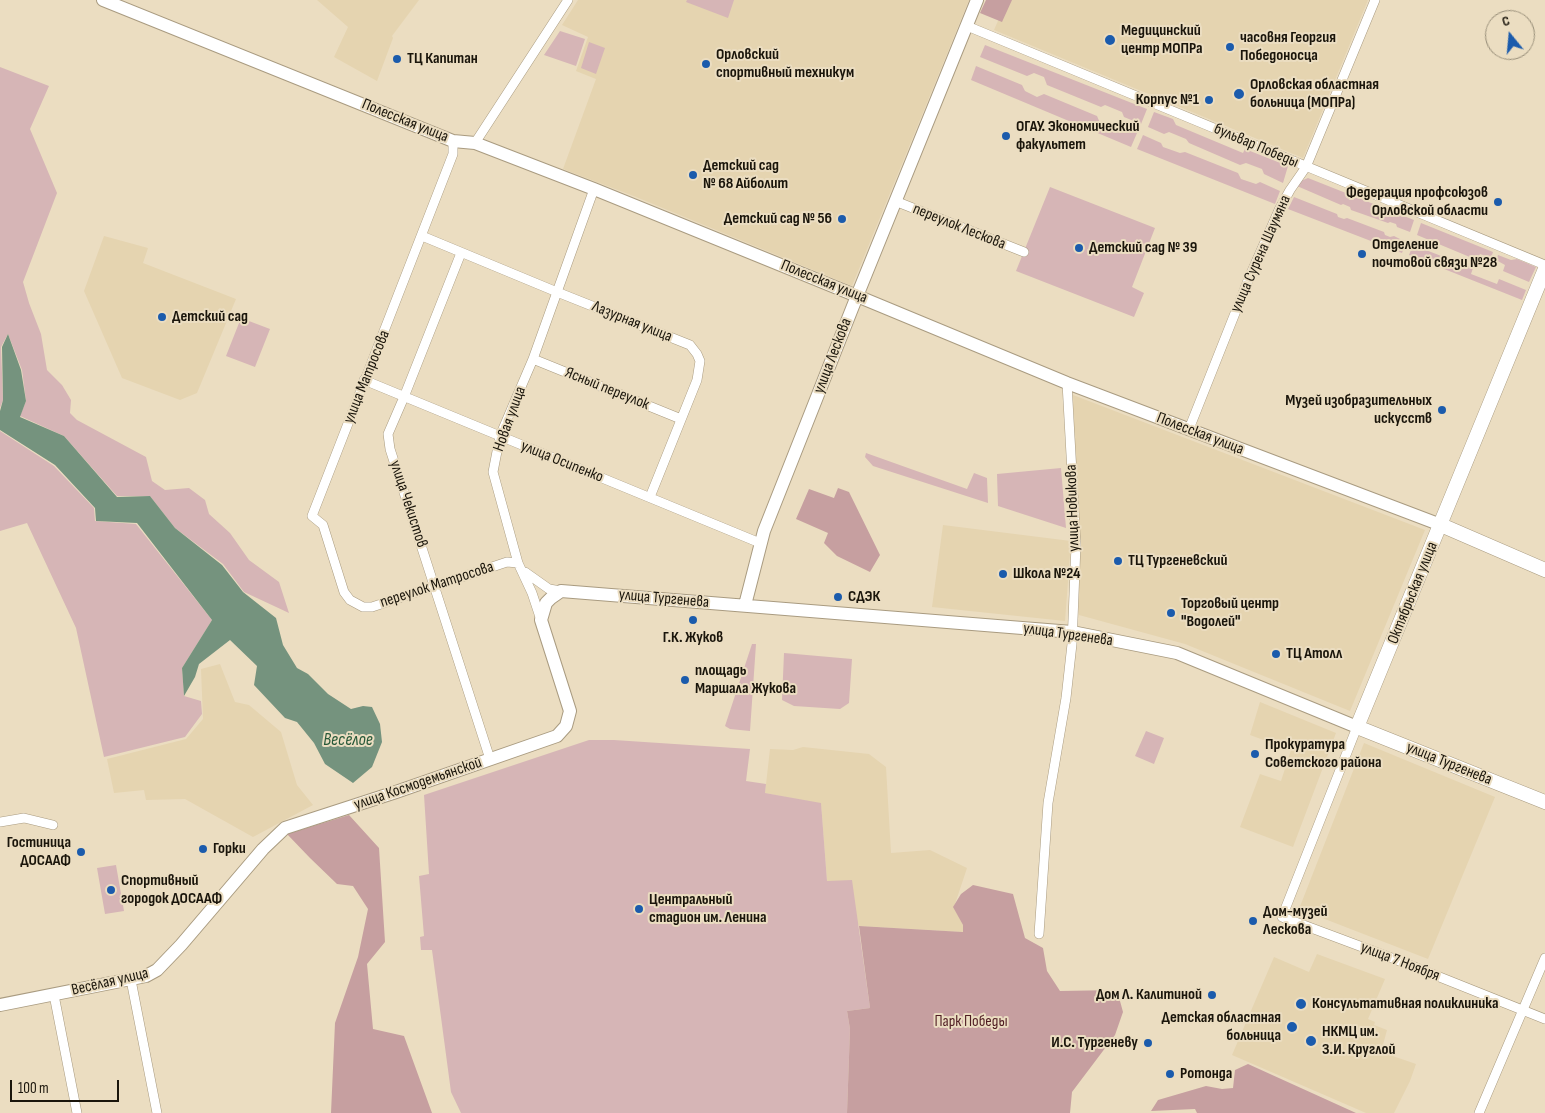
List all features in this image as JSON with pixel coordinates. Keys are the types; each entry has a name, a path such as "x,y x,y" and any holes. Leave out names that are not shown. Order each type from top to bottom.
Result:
{"main road":[{"name":"Полесская улица","path":"103,0 453,141 474,143 594,189 1067,383 1441,525 1545,570"},
{"name":"улица Лескова","path":"745,605 760,542 857,296 978,0"},
{"name":"Октябрьская улица","path":"1357,727 1545,269"},
{"name":"улица Тургенева","path":"562,591 1072,632 1177,653 1545,802"},
{"path":"541,620 546,602 562,591"},
{"name":"Новая улица","path":"541,620 570,711 566,726 557,736"},
{"name":"улица Космодемьянской","path":"279,832 285,828 557,736"},
{"name":"Весёлая улица","path":"0,1005 131,980 146,976 157,970 279,832"}],"street":[{"path":"474,143 568,0"},
{"name":"улица Сурена Шаумяна","path":"1189,429 1249,278 1279,210 1306,166 1375,0"},
{"name":"бульвар Победы","path":"967,26 1545,264"},
{"name":"улица Матросова","path":"356,604 344,592 323,525 312,516 453,154 453,141"},
{"name":"Новая улица","path":"541,620 521,567 492,472 500,436 533,359 594,189"},
{"name":"переулок Лескова","path":"896,201 1024,252"},
{"name":"Лазурная улица","path":"422,236 690,345 698,354 700,361 699,371 650,497"},
{"name":"улица Чекистов","path":"460,253 388,434 390,449 490,759"},
{"name":"Ясный переулок","path":"533,359 681,419"},
{"name":"улица Осипенко","path":"364,380 760,542"},
{"name":"улица Новикова","path":"1039,934 1048,803 1066,698 1072,632 1076,545 1067,383"},
{"name":"переулок Матросова","path":"356,604 363,607 372,607 506,562 521,567"},
{"path":"521,567 549,589 562,591"},
{"name":"Октябрьская улица","path":"1282,917 1357,727"},
{"path":"0,822 24,818 49,824"},
{"name":"улица 7 Ноября","path":"1282,917 1545,1020"},
{"path":"1479,1113 1545,958"},
{"path":"131,980 157,1113"},
{"path":"54,995 78,1113"}],"shaded area":[{"path":"317,0 419,0 392,36 393,38 377,81 334,57 348,27"},
{"path":"578,0 969,0 852,286 563,169 596,79 576,71 588,37 562,25"},
{"path":"687,0 734,0 728,18 686,2"},
{"name":"Орловская областная больница (МОПРа)","path":"1007,0 1368,0 1303,158 994,30"},
{"path":"560,31 585,39 576,66 544,55"},
{"path":"589,42 605,48 596,74 581,68"},
{"path":"985,45 1147,109 1141,124 1124,117 1122,112 1105,105 1101,107 1047,85 1044,77 1034,73 1027,76 980,57"},
{"path":"976,66 1022,85 1025,91 1037,97 1044,94 1097,116 1100,123 1113,128 1119,126 1137,133 1131,147 971,80"},
{"path":"0,67 49,86 30,129 57,193 23,282 41,334 47,370 62,385 71,400 70,413 77,420 146,457 152,481 165,490 189,488 205,500 209,514 230,533 249,560 279,582 289,613 244,592 223,564 175,528 150,496 117,496 64,436 20,416 26,401 22,370 8,334 1,347 3,400 0,408"},
{"path":"1154,112 1173,119 1176,125 1243,153 1245,149 1288,166 1283,183 1264,174 1262,169 1246,163 1240,165 1189,143 1186,139 1169,132 1164,134 1148,127"},
{"path":"1143,135 1161,143 1163,147 1180,153 1185,152 1238,173 1241,179 1256,184 1260,182 1280,191 1275,204 1137,149"},
{"path":"1308,178 1414,220 1410,232 1397,227 1396,224 1351,210 1350,207 1297,186 1301,181"},
{"path":"1050,187 1155,228 1132,287 1144,293 1134,317 1016,271"},
{"path":"1294,197 1337,214 1338,217 1347,218 1406,242 1402,253 1288,209"},
{"path":"1421,223 1493,252 1491,258 1480,254 1477,260 1417,235"},
{"name":"Детский сад","path":"104,236 148,248 143,263 236,299 197,393 180,400 122,378 84,291"},
{"path":"1413,245 1450,261 1456,261 1473,268 1471,274 1497,284 1499,279 1526,290 1522,300 1409,255"},
{"path":"1498,255 1511,260 1517,259 1536,267 1529,282 1503,271 1505,265 1496,260"},
{"path":"241,318 270,329 255,367 226,356"},
{"path":"1073,395 1425,530 1350,711 1185,644 1079,615"},
{"path":"0,431 54,466 94,508 95,521 136,524 212,620 182,668 184,696 201,701 202,714 185,737 104,757 76,628 27,523 0,531"},
{"path":"866,453 967,489 974,473 987,478 988,503 873,466 865,457"},
{"path":"1061,468 1066,528 998,506 997,474"},
{"name":"Школа №24","path":"943,525 1071,541 1065,621 932,607"},
{"path":"752,644 756,644 750,731 730,729 725,726"},
{"path":"784,653 852,659 849,703 840,709 794,706 782,700"},
{"path":"220,664 235,702 249,705 281,732 297,785 313,805 253,837 185,799 146,800 144,790 114,793 107,759 186,739 203,719 201,669"},
{"path":"1260,702 1336,733 1293,847 1240,827 1260,774 1281,781 1291,750 1250,735"},
{"path":"1146,731 1164,738 1154,764 1135,756"},
{"name":"Центральный стадион им. Ленина","path":"589,740 750,749 746,781 766,784 765,793 821,803 827,881 852,880 870,1008 847,1011 850,1029 847,1113 461,1113 451,1092 432,950 421,950 420,937 424,936 419,876 429,874 424,795"},
{"path":"1364,743 1495,797 1428,959 1299,909"},
{"path":"803,747 869,754 886,767 891,853 930,850 967,868 954,907 963,925 963,932 859,926 827,881 821,804 765,793 770,749 793,750"},
{"name":"Спортивный городок ДОСААФ","path":"116,865 124,911 105,914 97,868"},
{"name":"НКМЦ им. З.И. Круглой","path":"1317,954 1385,979 1368,1019 1375,1022 1374,1025 1387,1030 1381,1052 1416,1064 1394,1113 1366,1113 1232,1055 1274,957 1309,972"}],"green space":[{"path":"986,0 1012,0 1002,22 980,13"},
{"path":"838,488 849,492 880,555 870,572 837,556 824,543 828,533 796,519 809,489 834,498"},
{"path":"349,815 379,848 385,942 367,964 373,1029 404,1036 432,1113 331,1113 335,1023 358,957 368,909 353,886 337,884 287,834"},
{"name":"Парк Победы","path":"973,885 1013,894 1025,938 1043,948 1047,971 1060,991 1117,990 1123,1012 1115,1035 1072,1092 1070,1113 847,1113 850,1029 847,1011 870,1008 859,926 963,932 963,925 953,907 961,894"},
{"path":"1248,1064 1356,1113 1197,1113 1195,1109 1151,1111 1158,1100 1206,1086 1222,1089 1233,1088 1235,1070"}],"water":[{"name":"Весёлое","path":"8,334 21,370 26,401 20,417 64,436 117,497 150,496 175,528 222,565 243,592 276,618 283,645 297,668 308,674 328,694 351,709 363,706 372,707 380,724 382,742 372,767 353,783 325,764 314,743 297,722 285,718 254,685 257,666 230,640 199,664 195,677 184,696 182,668 212,620 137,523 96,521 95,508 55,465 0,430 0,411 3,400 2,347"}],"place":[{"name":"Медицинский центр МОПРа","path":"1110,40"},
{"name":"часовня Георгия Победоносца","path":"1230,47"},
{"name":"ТЦ Капитан","path":"397,59"},
{"name":"Орловский спортивный техникум","path":"706,64"},
{"name":"Орловская областная больница (МОПРа)","path":"1239,94"},
{"name":"Корпус №1","path":"1209,100"},
{"name":"ОГАУ. Экономический факультет","path":"1006,136"},
{"name":"Детский сад № 68 Айболит","path":"693,175"},
{"name":"Федерация профсоюзов Орловской области","path":"1498,202"},
{"name":"Детский сад № 56","path":"842,219"},
{"name":"Детский сад № 39","path":"1079,248"},
{"name":"Отделение почтовой связи №28","path":"1362,254"},
{"name":"Детский сад","path":"162,317"},
{"name":"Музей изобразительных искусств","path":"1442,410"},
{"name":"ТЦ Тургеневский","path":"1118,561"},
{"name":"Школа №24","path":"1003,574"},
{"name":"СДЭК","path":"838,597"},
{"name":"Торговый центр \"Водолей\"","path":"1171,613"},
{"name":"Г.К. Жуков","path":"693,620"},
{"name":"ТЦ Атолл","path":"1276,654"},
{"name":"площадь Маршала Жукова","path":"685,680"},
{"name":"Прокуратура Советского района","path":"1255,754"},
{"name":"Горки","path":"203,849"},
{"name":"Гостиница ДОСААФ","path":"81,852"},
{"name":"Спортивный городок ДОСААФ","path":"111,890"},
{"name":"Центральный стадион им. Ленина","path":"639,909"},
{"name":"Дом-музей Лескова","path":"1253,921"},
{"name":"Дом Л. Калитиной","path":"1212,995"},
{"name":"Консультативная поликлиника","path":"1301,1004"},
{"name":"Детская областная больница","path":"1292,1027"},
{"name":"НКМЦ им. З.И. Круглой","path":"1311,1041"},
{"name":"И.С. Тургеневу","path":"1148,1043"},
{"name":"Ротонда","path":"1170,1074"}]}
